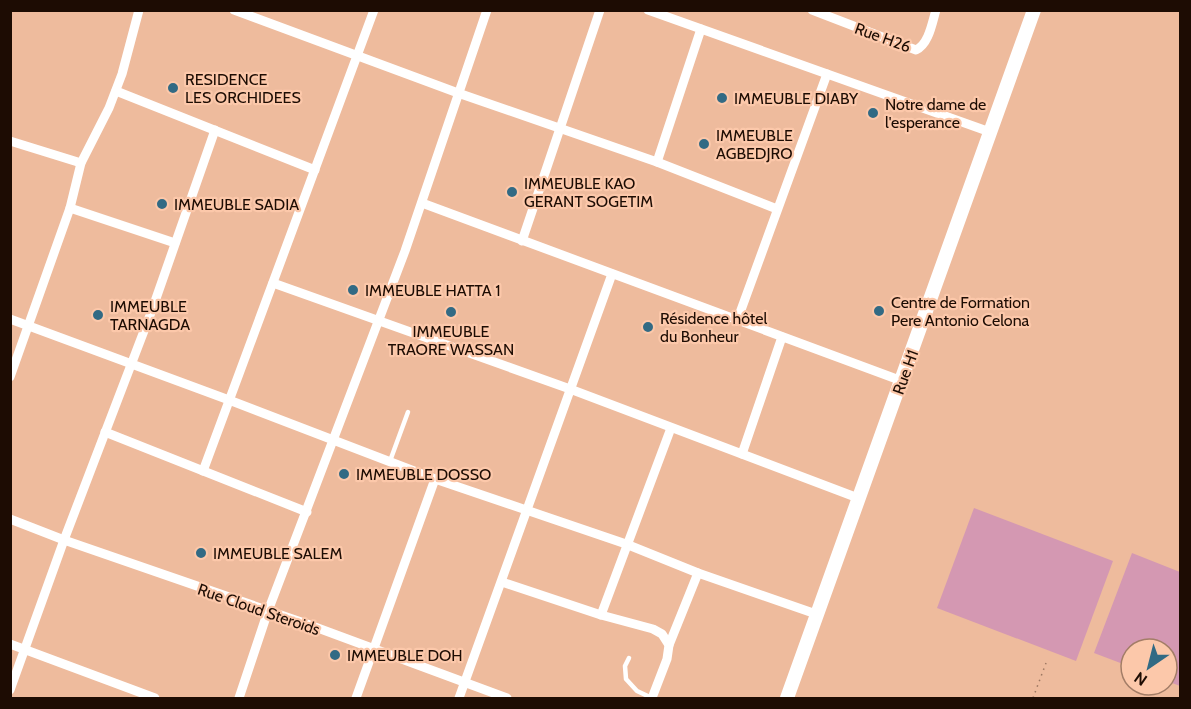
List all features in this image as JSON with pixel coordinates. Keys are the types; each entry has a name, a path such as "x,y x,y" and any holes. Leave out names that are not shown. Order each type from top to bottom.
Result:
{"street":[{"path":"10,377 70,208 81,163 116,91 140,10"},
{"path":"234,10 458,93 657,162 777,209"},
{"path":"203,471 375,10"},
{"path":"239,699 268,611 422,202 487,10"},
{"path":"522,241 600,10"},
{"path":"648,10 990,132"},
{"name":"Rue H26","path":"812,10 835,14 916,50 921,48 926,39 936,10"},
{"name":"Rue H1","path":"787,699 1034,10"},
{"path":"657,162 702,30"},
{"path":"737,321 827,74"},
{"path":"116,91 315,170"},
{"path":"10,690 215,130"},
{"path":"11,142 81,163"},
{"path":"422,202 902,381"},
{"path":"70,208 175,243"},
{"path":"459,699 612,274"},
{"path":"273,282 570,389 858,498"},
{"path":"10,319 435,479 626,544 698,573 816,614"},
{"path":"742,454 782,338"},
{"path":"601,615 671,428"},
{"path":"105,432 307,512"},
{"path":"356,699 435,479"},
{"name":"Rue Cloud Steroids","path":"10,519 507,699"},
{"path":"652,698 667,659 669,645 698,573"},
{"path":"502,582 601,615 653,629 663,634 669,645"},
{"path":"10,644 155,699"}],"lane":[{"path":"390,461 408,412"},
{"path":"629,658 625,666 626,679 637,691 652,698"}],"path":[{"path":"1033,699 1046,663"}],"shaded area":[{"path":"974,508 1113,561 1076,661 937,608"},
{"path":"1132,553 1180,572 1180,686 1179,637 1119,637 1119,662 1094,653"}],"place":[{"name":"RESIDENCE LES ORCHIDEES","path":"173,88"},
{"name":"IMMEUBLE DIABY","path":"722,98"},
{"name":"Notre dame de l'esperance","path":"873,113"},
{"name":"IMMEUBLE AGBEDJRO","path":"704,144"},
{"name":"IMMEUBLE KAO GERANT SOGETIM","path":"512,192"},
{"name":"IMMEUBLE SADIA","path":"162,204"},
{"name":"IMMEUBLE HATTA 1","path":"353,290"},
{"name":"Centre de Formation Pere Antonio Celona","path":"879,311"},
{"name":"IMMEUBLE TRAORE WASSAN","path":"451,312"},
{"name":"IMMEUBLE TARNAGDA","path":"98,315"},
{"name":"Résidence hôtel du Bonheur","path":"648,327"},
{"name":"IMMEUBLE DOSSO","path":"344,474"},
{"name":"IMMEUBLE SALEM","path":"201,553"},
{"name":"IMMEUBLE DOH","path":"335,655"}]}
